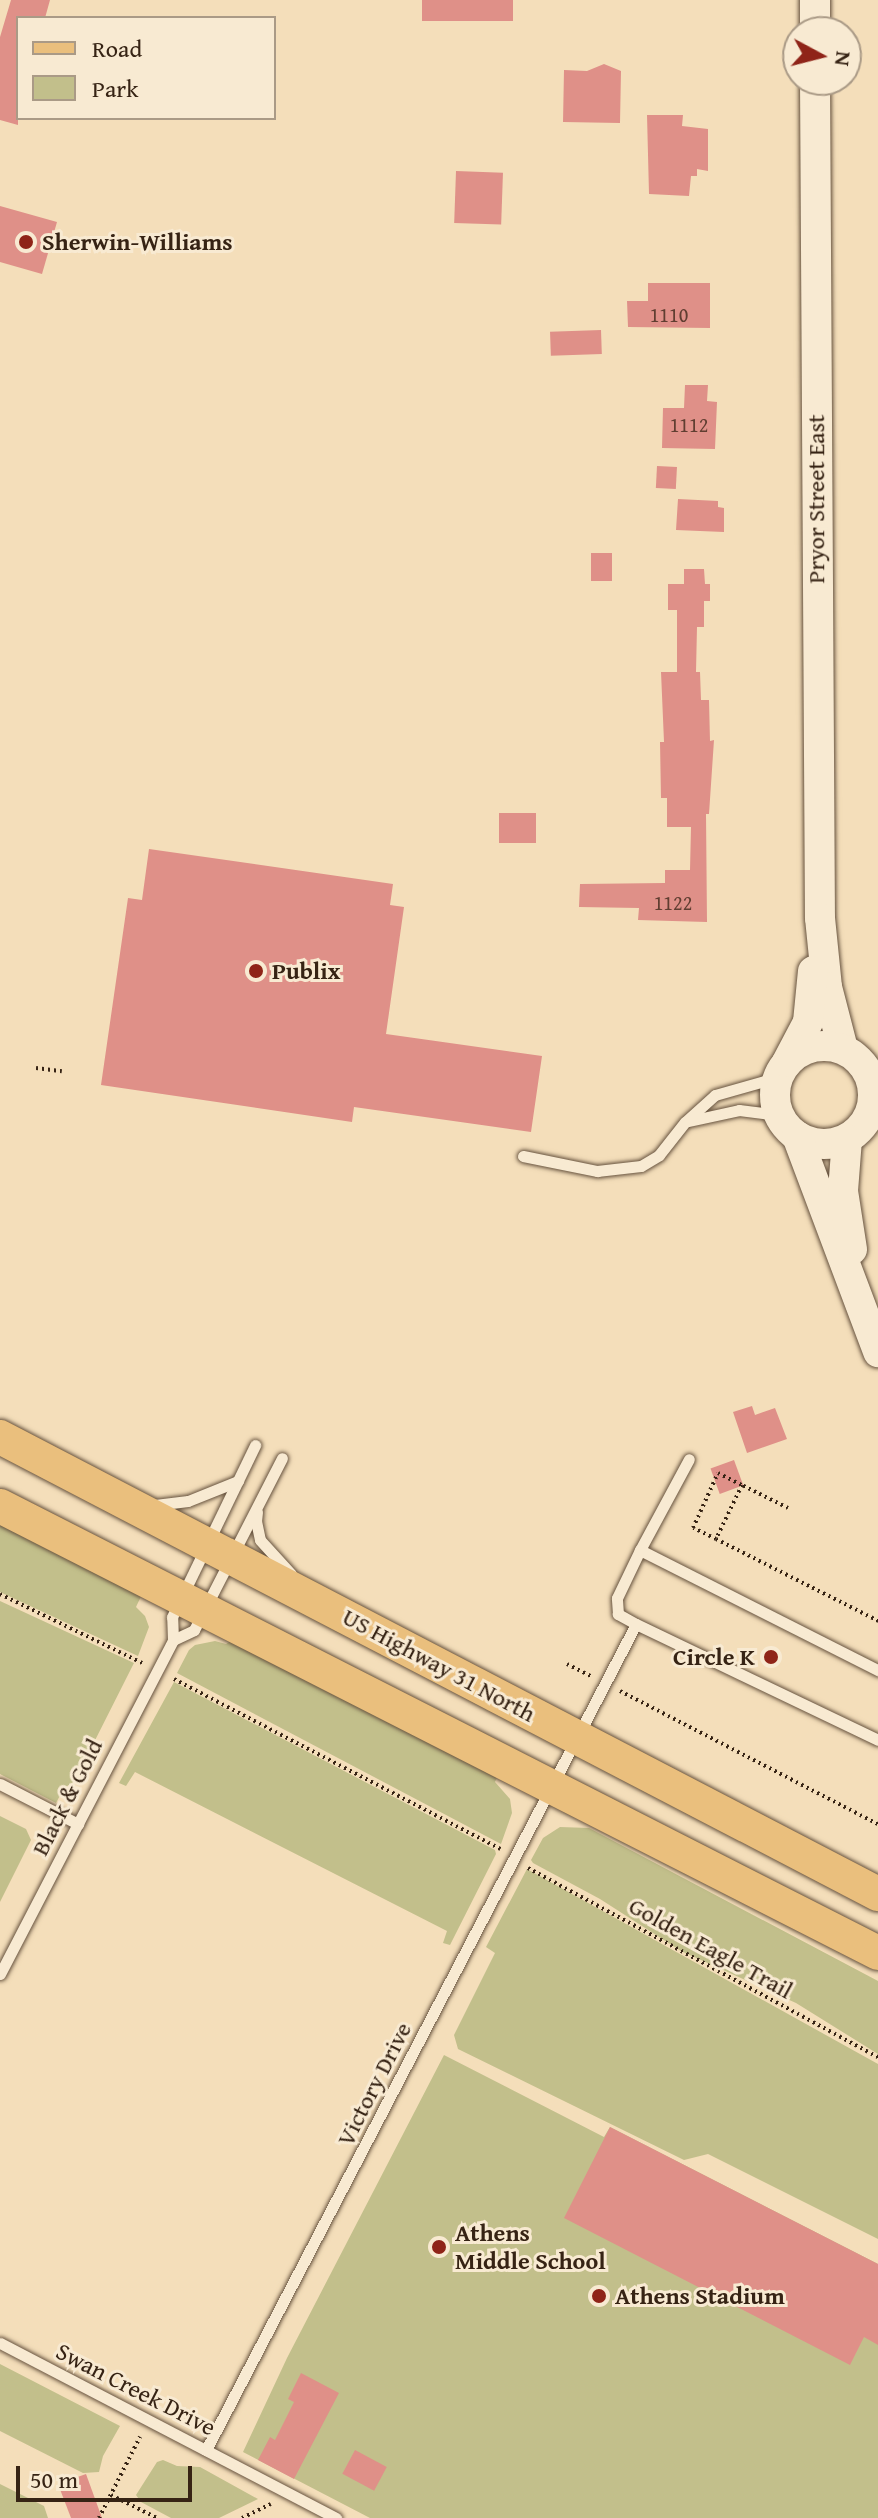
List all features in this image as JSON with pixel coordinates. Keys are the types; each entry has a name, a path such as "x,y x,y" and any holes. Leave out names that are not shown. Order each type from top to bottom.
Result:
{"main road":[{"name":"US Highway 31 North","path":"1,1436 878,1894"},
{"path":"0,1506 878,1953"}],"street":[{"name":"Pryor Street East","path":"815,96 820,918 827,987 843,1049"},
{"name":"Pryor Street East","path":"782,1070 808,1022 820,918"},
{"path":"788,1125 822,1145 847,1139 867,1119 874,1092 865,1066 843,1049 813,1046 782,1070 775,1096 852,1279 878,1352"},
{"path":"847,1139 843,1191 853,1251 852,1279"}],"lane":[{"path":"523,1156 597,1171 619,1171 641,1166 659,1155 685,1122 715,1095 782,1070"},
{"path":"685,1122 739,1110 788,1125"},
{"path":"220,1550 238,1481 255,1445"},
{"path":"220,1550 259,1504 282,1458"},
{"path":"689,1459 617,1598 618,1614 878,1740"},
{"path":"131,1505 161,1506 188,1501 238,1481"},
{"path":"259,1504 256,1521 260,1540 319,1603"},
{"name":"Black & Gold","path":"173,1640 194,1630 192,1605 220,1550"},
{"name":"Black & Gold","path":"0,1974 173,1640 172,1617 192,1605 220,1550"},
{"path":"640,1550 878,1670"},
{"name":"Victory Drive","path":"206,2450 343,2193 636,1624"},
{"path":"0,1784 78,1824"},
{"name":"Swan Creek Drive","path":"0,2343 336,2518"}],"path":[{"path":"36,1068 62,1071"},
{"path":"788,1508 718,1473 693,1528 878,1621"},
{"path":"716,1539 742,1485"},
{"path":"0,1594 144,1664"},
{"path":"567,1664 878,1824"},
{"path":"174,1679 500,1849"},
{"name":"Golden Eagle Trail","path":"528,1868 783,2009 878,2057"},
{"path":"99,2518 140,2437"},
{"path":"242,2518 291,2494"},
{"path":"111,2495 157,2518"}],"green space":[{"path":"0,1517 144,1590 136,1607 145,1616 149,1627 138,1656 0,1592"},
{"path":"0,1601 134,1663 74,1782 64,1788 56,1803 0,1774"},
{"path":"234,1639 498,1775 495,1782 510,1799 512,1813 501,1844 177,1673 195,1645 215,1641 226,1644"},
{"path":"174,1682 495,1850 496,1854 450,1945 443,1943 447,1931 135,1772 126,1786 119,1783"},
{"path":"0,1816 26,1829 31,1840 0,1902"},
{"path":"560,1827 589,1828 878,1981 878,2054 796,2003 681,1951 600,1899 533,1863 531,1860 543,1838"},
{"path":"527,1869 878,2064 878,2239 708,2154 684,2160 458,2049 454,2035 495,1953 486,1947"},
{"name":"Athens Stadium","path":"444,2055 604,2137 610,2127 878,2264 878,2518 370,2518 243,2452 287,2358"},
{"path":"0,2364 120,2426 103,2456 99,2472 83,2473 0,2431"},
{"path":"163,2460 177,2466 200,2467 258,2499 219,2518 171,2518 141,2502 136,2495 157,2462"},
{"path":"0,2484 44,2506 48,2518 0,2518"}],"building":[{"path":"11,0 50,0 46,16 16,16 18,125 0,120 0,37"},
{"path":"422,0 513,0 513,21 422,21"},
{"path":"604,64 621,71 620,123 563,122 564,70 587,71"},
{"path":"647,115 683,115 682,126 708,129 708,171 697,169 697,176 691,176 689,196 649,194"},
{"path":"456,171 503,173 501,225 454,223"},
{"name":"Sherwin-Williams","path":"0,206 57,222 42,274 0,262"},
{"path":"648,283 710,283 710,328 628,327 627,301 648,301"},
{"path":"601,330 602,354 551,356 550,332"},
{"path":"685,385 708,385 707,401 717,402 715,449 662,448 663,408 684,408"},
{"path":"657,466 677,467 676,489 656,488"},
{"path":"678,499 718,501 718,507 724,508 724,532 676,530"},
{"path":"591,553 612,553 612,581 591,581"},
{"path":"684,569 704,569 705,584 710,584 710,601 704,601 704,627 697,627 696,672 700,672 701,700 709,700 710,741 714,740 709,814 706,814 707,922 638,920 639,908 579,907 580,884 665,883 665,870 690,870 691,827 667,827 667,798 661,798 660,742 664,742 661,672 677,672 677,610 668,610 668,584 684,584"},
{"path":"499,813 536,813 536,843 499,843"},
{"name":"Publix","path":"149,849 393,884 390,905 404,907 386,1034 542,1056 531,1132 354,1107 352,1122 101,1085 128,898 142,900"},
{"path":"752,1406 755,1415 775,1408 787,1439 747,1453 733,1412"},
{"path":"734,1460 743,1485 720,1494 711,1469"},
{"path":"610,2127 878,2264 878,2345 864,2337 850,2365 564,2218"},
{"path":"301,2373 339,2393 294,2479 258,2460 270,2437 275,2440 294,2402 288,2399"},
{"path":"355,2450 387,2467 374,2491 342,2474"},
{"path":"86,2474 102,2518 71,2518 58,2484"}],"place":[{"name":"Sherwin-Williams","path":"26,242"},
{"name":"Publix","path":"256,971"},
{"name":"Circle K","path":"771,1657"},
{"name":"Athens Middle School","path":"439,2247"},
{"name":"Athens Stadium","path":"599,2296"}]}
